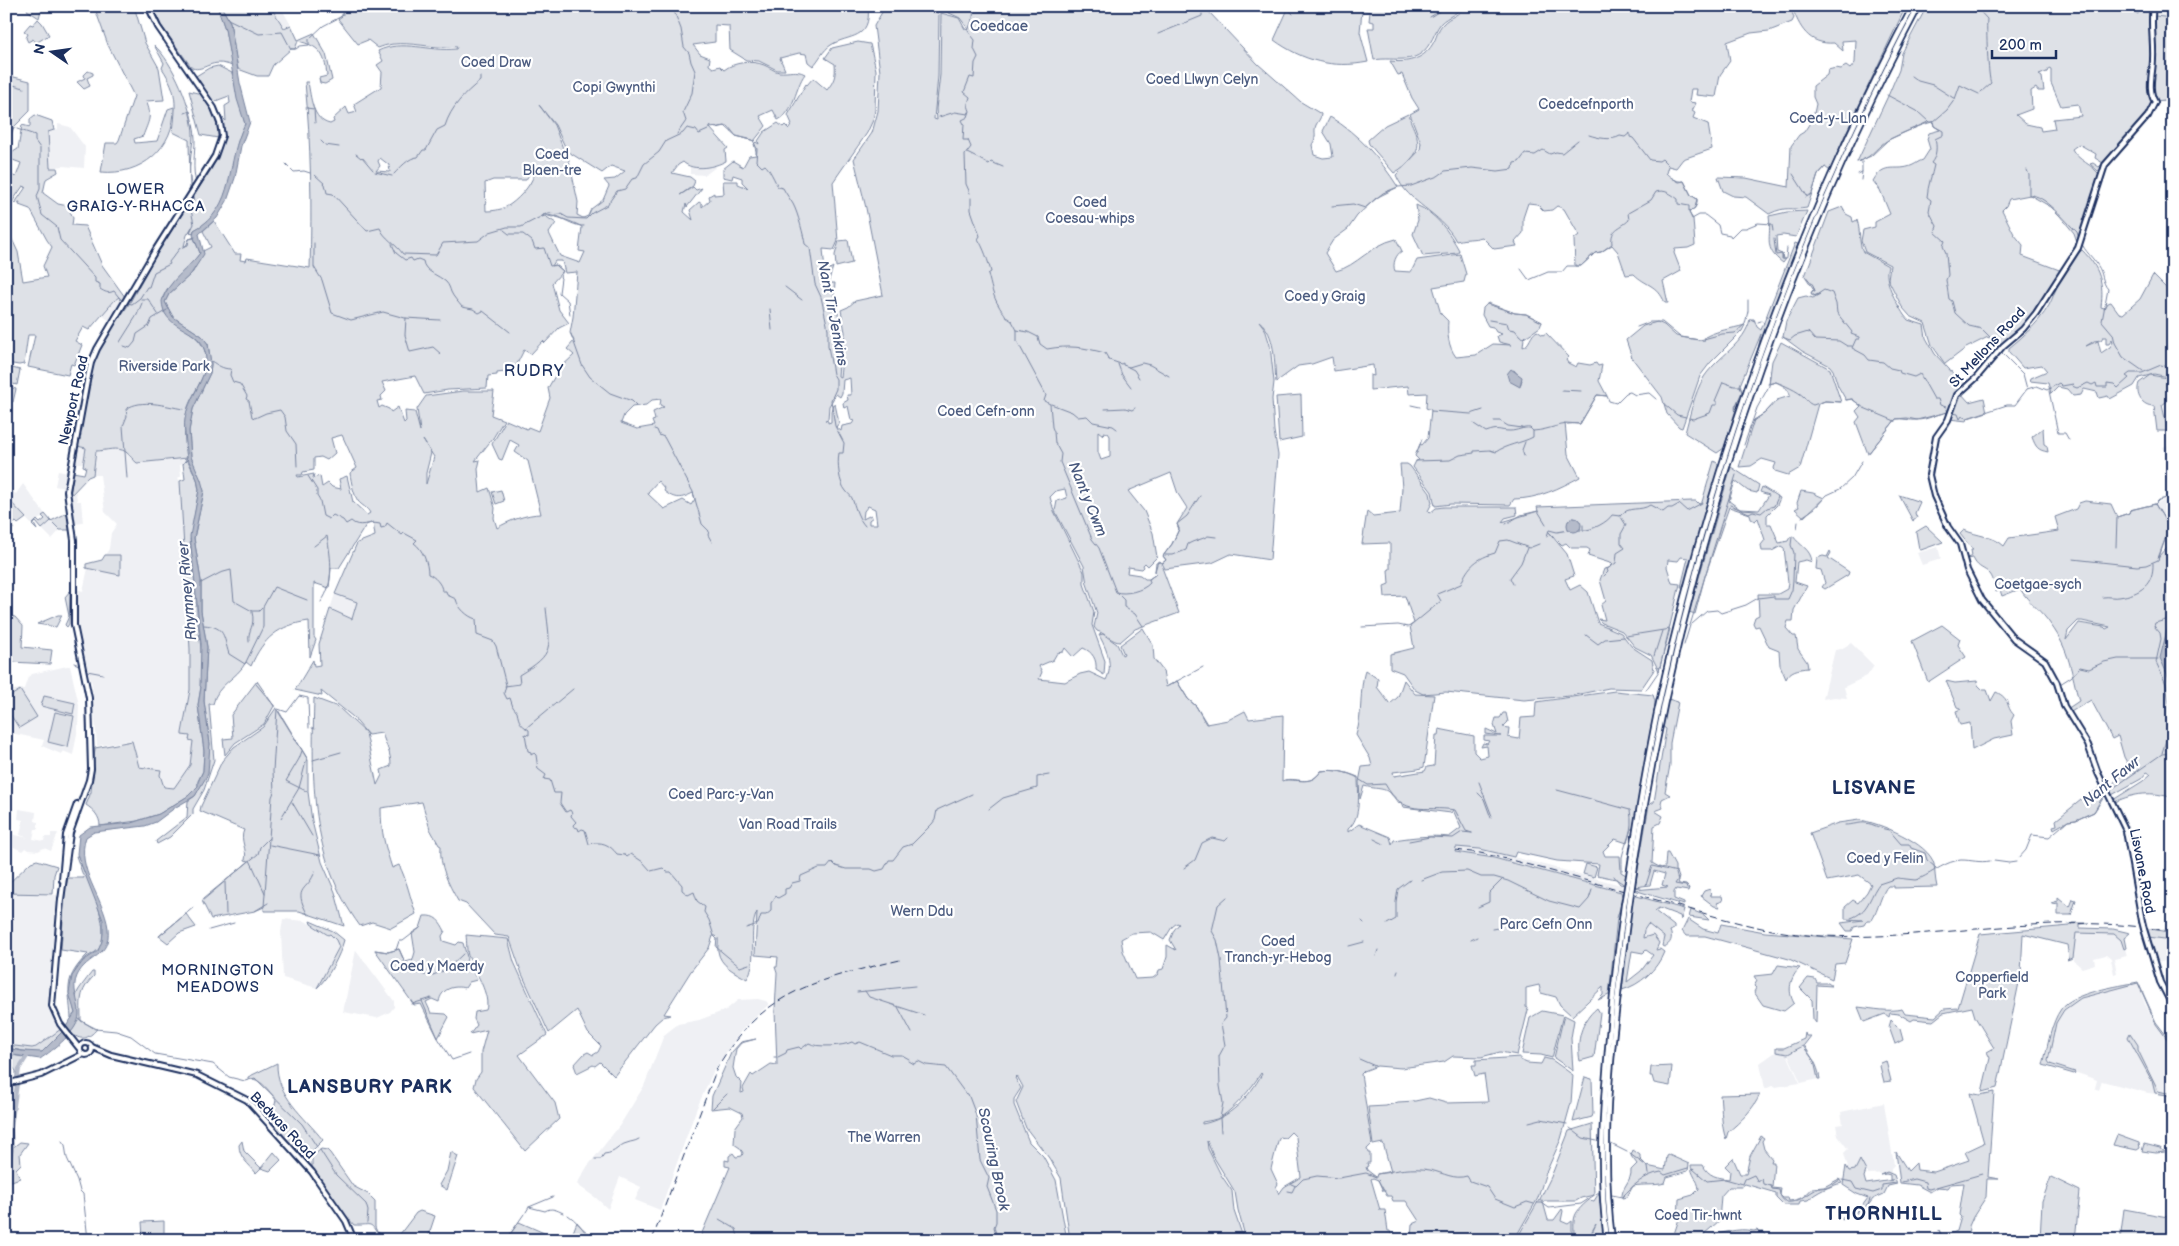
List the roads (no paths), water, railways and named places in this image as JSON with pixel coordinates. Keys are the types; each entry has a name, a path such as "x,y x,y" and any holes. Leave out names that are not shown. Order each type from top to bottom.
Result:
{"highway":[{"path":"1631,877 1670,679 1729,456 1767,337 1806,236 1855,126 1913,6"},
{"path":"1607,1240 1602,1177 1602,1122 1611,1012 1631,877 1663,686 1698,551 1722,469 1729,456 1812,236 1874,95 1919,6"},
{"path":"1612,1240 1608,1193 1607,1129 1627,905"}],"main road":[{"name":"Newport Road","path":"72,1038 63,1029 56,1017 52,1002 61,900 71,828 91,769 89,698 74,626 74,540 67,497 68,480 94,357 129,295 218,149 222,136 220,123 214,108 202,88 158,27 148,6"},
{"name":"St Mellons Road","path":"1955,539 1934,496 1929,479 1935,440 1951,412 1957,395 1976,378 2003,346 2023,329 2036,313 2078,247 2105,165 2132,136 2150,112 2155,102 2152,96 2151,76 2153,59 2151,22 2153,6"},
{"name":"Lisvane Road","path":"1955,539 1960,544 1966,570 1982,600 2012,638 2045,661 2057,683 2064,706 2088,745 2128,838 2130,862 2144,929 2160,982 2173,1007"},
{"path":"72,1038 89,1043 92,1047 104,1053"},
{"path":"72,1038 81,1051 104,1053"},
{"path":"6,1084 41,1075 72,1060 81,1051 84,1043"},
{"path":"90,1053 92,1047"},
{"name":"Bedwas Road","path":"104,1053 198,1075 247,1100 312,1172 346,1221 354,1240"}],"water":[{"path":"217,6 221,6 230,22 240,83 250,122 241,146 235,178 227,201 217,218 199,234 204,254 191,274 169,294 165,302 173,317 202,336 208,344 211,364 210,373 193,409 189,431 191,457 204,491 194,538 201,581 201,611 207,647 204,701 210,744 208,774 195,796 156,822 145,826 94,832 86,837 84,860 108,928 106,945 102,951 81,969 77,976 75,990 79,1014 75,1027 70,1033 40,1059 6,1054 6,1048 42,1052 63,1031 75,1013 69,993 72,976 83,961 98,951 102,941 103,920 77,854 79,835 90,827 131,823 159,814 188,796 198,786 203,771 204,751 198,705 201,687 201,644 190,536 199,490 197,479 188,459 183,464 187,457 185,419 187,409 204,373 206,363 202,344 192,334 167,317 162,301 173,281 200,253 193,235 194,230 208,221 224,197 239,138 245,124 237,99 225,29"},
{"path":"1511,369 1522,377 1520,387 1509,381 1507,374"},
{"path":"1574,518 1579,520 1581,525 1579,530 1574,532 1569,530 1567,525 1569,520"},
{"path":"2173,619 2173,694 2160,658 2167,630"}],"waterway":[{"path":"228,19 259,34 282,32 291,49 296,49 300,46 309,45 309,39 323,26 342,16 342,6"},
{"path":"672,6 681,29 684,47 689,53 695,71 692,93 683,112 686,121 677,134"},
{"name":"Nant y Cwm","path":"970,193 966,184 965,155 971,147 968,140 963,140 964,124 962,120 968,117 970,111 968,104 970,97 964,92 970,77 974,78 975,63 978,57 974,49 975,40 968,31 973,18 974,6"},
{"path":"1158,34 1202,16 1202,12 1196,6"},
{"path":"1285,6 1293,14"},
{"path":"1430,17 1448,6"},
{"path":"1975,6 1987,19 1988,63 1991,83 1981,92"},
{"path":"1911,76 1918,81 1933,85 1955,99"},
{"path":"394,174 408,161 418,157 423,150 426,150 437,130 445,126 454,107 480,81 480,77"},
{"path":"6,83 24,88"},
{"path":"1933,122 1947,110 1955,99 1960,85 1979,94"},
{"path":"1887,95 1917,111 1929,122 1933,122 1934,126 1943,131 1943,135 1935,139 1936,151 1931,163 1934,165 1927,197 1931,200 1929,211 1937,226 1935,232 1945,241 1943,246 1946,253 1948,275 1946,280 1949,299 1952,301 1955,313 1969,326 1982,329 1996,343 1999,349"},
{"path":"306,108 314,109 315,123"},
{"path":"185,113 190,111 194,129 196,183"},
{"name":"Nant y Cwm","path":"939,117 955,112 968,114 969,112"},
{"path":"1857,162 1871,156 1888,140 1928,122"},
{"name":"Nant Tir Jenkins","path":"315,175 325,184 327,193 333,194 367,231 380,228 384,235 403,254 436,255 443,243 478,241 490,232 507,227 521,227 548,213 561,214 568,218 586,219 592,213 607,205 617,191 625,189 632,179 637,178 644,164 659,152 666,141 683,133 687,128 696,130 699,134 708,130 711,126 716,128 725,126 736,136 753,140 757,149 756,161 762,167 765,165 767,167 778,187 783,188 793,204 805,244 810,248 815,284 821,297 828,329 828,346 833,374 836,379 836,389 831,400 835,426 844,443 843,453 839,453 839,473 844,488 852,498 859,517 865,526"},
{"path":"6,129 15,128"},
{"path":"17,129 35,135 35,141 40,148 40,189 37,196 42,215 57,227 60,240 95,278 95,282 100,284 100,289 107,292 114,291 122,301"},
{"path":"1589,135 1609,139 1620,136 1625,137 1630,133 1630,137 1633,138 1650,160 1659,161 1662,159 1668,165"},
{"path":"1332,206 1353,204 1365,208 1383,193 1398,187 1411,186 1438,176 1445,171 1472,168 1498,171 1513,169 1514,163 1519,162 1525,154 1535,155 1543,150 1550,154 1562,153 1578,140"},
{"path":"321,141 325,145 339,147"},
{"path":"967,153 989,164 991,162 1003,167"},
{"path":"356,154 362,157 373,170"},
{"path":"1858,174 1862,172 1862,162"},
{"name":"Nant Tir Jenkins","path":"286,164 294,172 304,171 310,173"},
{"path":"1806,197 1812,194 1818,175 1825,167"},
{"path":"2027,170 2029,175 2029,195 2042,199 2055,209 2077,232 2079,239"},
{"path":"375,172 392,176"},
{"path":"1861,180 1862,172"},
{"path":"1793,174 1807,196"},
{"path":"1672,178 1679,182 1684,181 1691,195 1697,199 1695,208 1689,212 1692,219 1699,215 1705,215 1718,225 1720,233 1730,235 1731,237 1740,228 1746,228 1758,223 1772,224 1773,231"},
{"path":"193,233 190,232 194,224 191,210 196,189"},
{"path":"1521,269 1529,280 1548,272 1562,272 1567,266 1581,266 1595,253 1601,252 1612,244 1616,229 1629,220 1628,213 1651,200 1656,192 1662,191 1670,194 1678,199 1678,204 1689,206 1689,212"},
{"name":"Nant y Cwm","path":"971,198 971,210 980,236 978,239 990,268 991,272 988,274 994,295 1006,317 1012,321 1017,330 1017,341 1046,395 1044,401 1050,404 1055,443 1061,454 1060,462 1092,539 1099,548 1116,592 1134,592 1150,583 1149,579 1156,574 1158,561 1163,563 1166,560 1163,556 1172,544 1179,529 1177,524 1187,516 1200,496"},
{"name":"Nant Tir Jenkins","path":"545,215 557,216 574,224 584,226"},
{"path":"504,230 509,234 523,234 532,241 535,249 544,248 550,266 556,265 563,271 560,277 559,293 568,301 570,315"},
{"path":"127,303 132,304 140,298 147,287 149,287 154,272 170,264 169,262 180,248 188,245 189,239 195,237"},
{"path":"1774,239 1776,255 1782,254 1782,259 1786,259"},
{"path":"2081,242 2100,269 2108,289 2102,321 2113,334 2115,343 2123,357 2143,371"},
{"path":"314,243 314,267 322,280 332,313 351,320 383,312 405,318 440,320"},
{"path":"392,244 396,253 405,260 411,258 413,261 418,259 423,261 429,271 447,283 453,296 462,307 473,309 479,313 483,311 510,332"},
{"path":"1786,258 1787,248"},
{"path":"1804,274 1813,285 1815,291 1813,290 1811,293 1815,296 1824,290 1832,293 1837,313 1852,332 1851,334 1859,337 1852,348 1865,355 1869,360 1883,362 1890,368 1899,370 1900,373 1914,377 1920,374 1934,399 1938,399 1940,405 1946,407 1948,412 1958,414 1960,419 1962,416 1967,418 2007,405 2015,405 2027,389"},
{"path":"785,287 802,300"},
{"path":"141,299 148,299 158,314"},
{"path":"1637,327 1650,322 1662,322 1680,337 1700,340 1722,334 1735,333 1745,324 1748,300"},
{"path":"120,342 137,315 142,303"},
{"path":"1487,304 1515,313 1526,314 1542,322"},
{"path":"770,309 772,330"},
{"path":"124,346 130,348 135,342 137,334 149,326 152,319 167,310"},
{"path":"406,318 405,335 410,352 433,347 441,354"},
{"path":"1750,319 1755,321"},
{"path":"1489,320 1507,323 1509,329 1515,330 1524,338 1527,335"},
{"path":"1017,330 1028,332 1038,337 1040,344 1047,349 1063,347 1089,349 1105,353 1109,360 1123,363 1123,365 1129,367 1142,363 1150,365 1169,376"},
{"path":"1782,337 1790,340 1795,336 1808,332 1815,340 1839,341 1847,346 1852,346"},
{"path":"571,334 582,365 590,377 610,393 632,401 637,406"},
{"path":"2001,352 2023,374 2027,389 2037,386 2047,390 2059,383 2062,386 2073,384 2072,386 2077,388 2088,383 2092,385 2096,383 2097,387 2107,387 2107,383 2114,384 2118,388 2129,378 2126,376 2130,373 2142,373 2161,365 2173,368"},
{"path":"211,361 223,368 231,369 230,375 233,382 240,384 247,396 246,399 249,401 252,417 255,418 280,410 285,417 287,431 296,444 297,466"},
{"path":"1118,364 1122,375 1131,387"},
{"path":"1128,367 1134,370 1139,378"},
{"path":"1744,445 1757,408 1769,386 1770,371"},
{"path":"1689,418 1693,419 1710,413 1713,405 1717,405 1717,401 1715,401 1723,382 1734,386 1741,386"},
{"path":"1768,384 1776,382 1787,386 1813,405 1825,401 1841,402"},
{"path":"1735,409 1742,392 1740,386"},
{"path":"1562,390 1581,391"},
{"path":"2049,391 2058,433 2065,433 2069,440"},
{"path":"1416,461 1450,460 1460,455 1474,453 1474,451 1490,450 1496,452 1533,437 1533,431 1567,424 1580,424 1597,395 1607,396 1609,401 1616,403 1626,393 1630,392 1635,395 1649,393 1656,399"},
{"path":"1846,400 1852,399 1864,408 1895,421"},
{"path":"127,478 123,426 127,416 126,409 146,403 183,409"},
{"path":"1663,403 1677,415 1686,417"},
{"path":"1051,404 1072,412 1078,417 1087,416 1093,422 1113,426 1117,429"},
{"path":"1411,405 1420,407"},
{"path":"1753,421 1771,407"},
{"path":"1105,409 1125,408 1132,410 1135,408"},
{"path":"1431,411 1471,414 1483,410"},
{"path":"1868,454 1896,419 1907,418 1917,420 1948,412"},
{"path":"1494,421 1522,428"},
{"path":"1474,424 1486,432 1497,429 1513,431 1527,428 1533,431"},
{"path":"654,429 657,430 659,435 664,437 693,492 702,524 709,531 708,535 712,542"},
{"path":"1417,453 1422,439"},
{"path":"1524,456 1522,450 1525,442"},
{"path":"1802,517 1815,508 1827,495 1840,489 1852,478 1862,461"},
{"path":"1684,645 1736,475"},
{"path":"308,476 317,490 323,516 329,519 333,515 343,520 346,524 351,521 361,525 380,524 381,528 385,527 387,523 402,535 404,533 417,540 414,543 424,557 428,574 437,581 442,591 446,591 447,595 456,599 464,612 476,619 477,635 493,641 496,646 506,685 504,693 507,699 510,698 520,722 529,730 529,735 525,734 528,751 531,752 531,755 534,753 536,755 538,769 546,775 544,779 550,780 554,793 561,793 560,803 566,812 570,810 572,813 571,816 576,822 573,825 574,827 578,828 579,831 585,830 589,844 605,844 617,854 627,857 631,854 643,862 651,871 663,868 667,872 671,872 682,885 682,890 688,895 694,892 697,901 705,907 704,912 717,939 716,947 740,967 749,964"},
{"path":"2073,559 2137,566 2146,565 2158,560 2168,525 2155,504 2159,500 2173,496"},
{"path":"1730,505 1749,513 1753,511 1761,513 1767,508 1774,506 1778,497"},
{"path":"1583,525 1583,530 1595,528 1612,515 1620,516 1627,511 1650,505 1663,512 1679,504 1687,511 1702,503"},
{"path":"2116,547 2117,517 2129,513 2130,510 2155,504"},
{"path":"1506,524 1521,515 1538,511 1546,524"},
{"path":"1604,576 1608,572 1607,569 1616,563 1617,553 1625,548 1621,543 1621,534 1626,525 1621,517"},
{"path":"1797,529 1798,522"},
{"path":"1547,536 1549,530 1557,532 1569,530"},
{"path":"314,546 327,536 331,570 328,587 321,602"},
{"path":"1165,555 1173,555 1186,550 1188,544 1208,536 1216,537"},
{"path":"1692,624 1707,611 1717,610 1721,613 1746,605 1758,598 1774,596 1774,599 1788,599 1792,590 1793,580 1794,553 1791,545 1792,537"},
{"path":"1362,627 1398,625 1408,627 1441,601 1437,594 1461,584 1474,563 1495,553 1500,541 1508,540 1529,548 1539,544"},
{"path":"1513,584 1510,578 1521,563 1527,548"},
{"path":"2103,597 2127,596 2145,587 2151,577 2153,563"},
{"name":"Rhymney River","path":"201,583 220,573 231,570 234,601 252,611 259,611 263,607 263,627 245,664 229,654 220,630 204,625"},
{"path":"263,607 274,587 307,600"},
{"path":"1117,593 1124,600 1124,607 1135,614 1143,626"},
{"path":"2162,753 2172,722 2166,684 2156,662 2161,639 2160,633 2154,626 2155,623 2166,620 2173,604"},
{"path":"505,686 520,684 519,675 545,655 549,641 546,608"},
{"path":"249,642 253,621 252,612"},
{"path":"1626,636 1670,629 1659,671 1646,690"},
{"path":"1654,656 1662,631"},
{"path":"1586,635 1598,644 1605,639 1624,637"},
{"path":"2060,684 2071,677 2080,667 2089,669 2104,662 2118,659 2158,659"},
{"path":"74,663 79,665"},
{"path":"1168,686 1203,667"},
{"path":"87,671 103,674"},
{"path":"1177,681 1207,724"},
{"path":"256,684 277,709 273,771 274,792 272,797 264,907"},
{"path":"526,728 573,689"},
{"path":"278,709 287,712 299,696 308,698 309,728"},
{"path":"278,710 307,758 299,788 281,818"},
{"path":"302,751 286,781 308,792"},
{"path":"313,760 341,752"},
{"name":"Nant Fawr","path":"2019,858 2026,850 2032,835 2049,837 2068,821 2076,820 2094,812 2102,798 2109,791 2162,754 2173,753"},
{"path":"1285,780 1305,781 1313,779 1321,771 1326,770 1350,774 1358,778"},
{"path":"989,809 1003,798 1037,788 1037,777 1049,775"},
{"path":"1360,780 1368,785 1385,784 1392,795 1407,806 1455,810 1466,831 1472,833"},
{"path":"1479,782 1492,816"},
{"path":"1557,790 1591,799"},
{"path":"1478,793 1484,799 1491,818"},
{"path":"746,928 758,924 761,915 766,915 771,911 771,903 776,896 778,898 785,894 785,889 789,888 792,883 800,881 801,876 819,868 827,868 832,862 836,866 846,869 871,869 876,871 884,869 889,860 893,860 903,847 912,844 932,824 937,810 972,794"},
{"path":"1593,800 1630,810 1631,824 1622,857 1622,870"},
{"path":"292,802 312,836"},
{"path":"1845,825 1866,823 1889,830 1901,844 1909,844 1911,848 1925,853 1927,860 1936,868"},
{"path":"1409,841 1430,837 1453,838 1462,832 1472,833"},
{"path":"203,899 258,854 260,847 269,838"},
{"path":"1184,868 1195,860 1202,843 1212,838 1225,841 1228,838"},
{"path":"1374,839 1384,844"},
{"path":"270,845 320,855"},
{"path":"250,860 265,893"},
{"name":"Nant Fawr","path":"1921,878 1956,861 1990,861"},
{"name":"Nant Fawr","path":"1994,861 2016,862"},
{"path":"1646,885 1652,866 1677,872 1679,878 1675,884 1686,886 1687,889"},
{"path":"308,915 303,905 301,893 315,871"},
{"path":"1421,880 1442,872 1467,871 1481,877 1494,877 1508,881 1549,901 1580,909 1589,899 1592,890"},
{"path":"1614,876 1620,884 1625,885"},
{"path":"1851,918 1862,912 1879,884 1897,878 1920,879"},
{"path":"1387,924 1396,919 1398,889 1410,880"},
{"path":"1478,907 1489,902 1489,893 1502,880"},
{"path":"225,882 226,914"},
{"path":"1633,887 1641,888"},
{"path":"1221,1132 1220,1118 1223,1103 1220,1086 1219,1056 1225,1045 1221,1024 1226,1018 1221,959 1217,940 1212,931 1218,905 1227,897"},
{"path":"255,911 268,903"},
{"path":"159,936 194,907"},
{"path":"209,930 234,923"},
{"path":"396,950 399,941 403,941 420,928"},
{"path":"1492,929 1498,928"},
{"path":"1471,940 1477,937"},
{"path":"1349,946 1364,942"},
{"path":"375,950 388,952 399,949 405,963 418,973 424,975 433,975 446,970 463,954"},
{"path":"1376,956 1378,950"},
{"path":"406,962 412,960"},
{"path":"453,966 459,963"},
{"path":"1397,974 1398,970"},
{"path":"857,992 915,986"},
{"path":"865,991 869,997 924,1015"},
{"path":"412,1004 431,998"},
{"path":"422,1001 438,1038 452,1060 469,1054"},
{"path":"898,1007 912,1033"},
{"path":"79,1019 95,1029 116,1031 131,1036 155,1054 213,1064 229,1077 245,1081 255,1078 302,1124 317,1147"},
{"name":"Scouring Brook","path":"778,1057 786,1053 787,1050 799,1047 801,1049 809,1043 818,1046 830,1046 860,1042 891,1055 902,1055 909,1059"},
{"path":"6,1163 10,1158 12,1150 11,1128 19,1069 28,1055"},
{"path":"1359,1059 1375,1066"},
{"name":"Scouring Brook","path":"909,1061 914,1064 918,1061 926,1065 946,1067 965,1093 968,1094 976,1115 980,1160 989,1178 987,1187 996,1210 994,1227 996,1234 993,1240"},
{"name":"Scouring Brook","path":"713,1108 727,1094"},
{"path":"1529,1122 1541,1119 1567,1124"},
{"path":"1570,1128 1583,1138 1597,1141"},
{"name":"Scouring Brook","path":"595,1159 601,1159 604,1154 639,1139"},
{"path":"62,1141 80,1191 83,1194 88,1240"},
{"path":"1611,1144 1627,1152"},
{"path":"320,1150 336,1175 366,1204 368,1211 367,1223"},
{"path":"1630,1154 1648,1167 1649,1174"},
{"path":"1612,1195 1622,1197 1649,1175 1661,1172 1665,1175 1688,1168"},
{"path":"1377,1174 1417,1169 1430,1170 1453,1177 1467,1176 1470,1181 1487,1187 1495,1199 1515,1207 1527,1202 1534,1204"},
{"path":"1693,1169 1707,1181 1725,1179 1743,1184 1745,1179 1754,1175 1758,1182 1762,1179 1763,1184 1771,1186 1772,1189 1779,1190 1781,1198 1790,1202 1796,1201 1819,1188 1829,1187 1840,1180"},
{"path":"1291,1184 1296,1186 1303,1179 1317,1176 1339,1178 1366,1173 1376,1177"},
{"path":"1902,1182 1914,1179 1925,1182 1926,1188 1929,1189 1982,1174"},
{"path":"1378,1180 1383,1191 1385,1191"},
{"path":"1842,1180 1852,1182 1856,1189 1873,1193 1882,1190 1882,1185 1896,1183"},
{"path":"1287,1191 1292,1192 1295,1186"},
{"path":"1537,1203 1542,1203 1549,1208 1581,1204 1599,1192"},
{"name":"Scouring Brook","path":"526,1212 529,1207 553,1197"},
{"path":"1851,1215 1868,1205 1870,1199"},
{"path":"529,1207 545,1211 554,1209 563,1213"},
{"name":"Scouring Brook","path":"506,1240 524,1214"},
{"path":"568,1215 598,1240"},
{"path":"719,1219 736,1229 738,1237"}],"railway":[{"path":"1455,850 1511,860 1748,925 1804,935 1867,936 1911,934 2042,924 2129,926 2173,932"},
{"path":"652,1240 717,1068 734,1042 753,1021 773,1005 795,992 844,974 900,960"}],"district":[{"name":"LOWER GRAIG-Y-RHACCA","path":"136,198"},
{"name":"RUDRY","path":"534,370"},
{"name":"LISVANE","path":"1874,787"},
{"name":"MORNINGTON MEADOWS","path":"218,978"},
{"name":"LANSBURY PARK","path":"370,1086"},
{"name":"THORNHILL","path":"1884,1213"}],"park label":[{"name":"Coedcae","path":"999,26"},
{"name":"Coed Draw","path":"496,62"},
{"name":"Coed Llwyn Celyn","path":"1202,79"},
{"name":"Copi Gwynthi","path":"614,87"},
{"name":"Coedcefnporth","path":"1586,104"},
{"name":"Coed-y-Llan","path":"1828,118"},
{"name":"Coed Blaen-tre","path":"552,162"},
{"name":"Coed Coesau-whips","path":"1090,210"},
{"name":"Coed y Graig","path":"1325,296"},
{"name":"Riverside Park","path":"164,366"},
{"name":"Coed Cefn-onn","path":"986,411"},
{"name":"Coetgae-sych","path":"2038,584"},
{"name":"Coed Parc-y-Van","path":"721,794"},
{"name":"Van Road Trails","path":"788,824"},
{"name":"Coed y Felin","path":"1885,858"},
{"name":"Wern Ddu","path":"922,911"},
{"name":"Parc Cefn Onn","path":"1546,924"},
{"name":"Coed Tranch-yr-Hebog","path":"1278,950"},
{"name":"Coed y Maerdy","path":"437,966"},
{"name":"Copperfield Park","path":"1992,986"},
{"name":"The Warren","path":"884,1137"},
{"name":"Coed Tir-hwnt","path":"1698,1215"}]}
